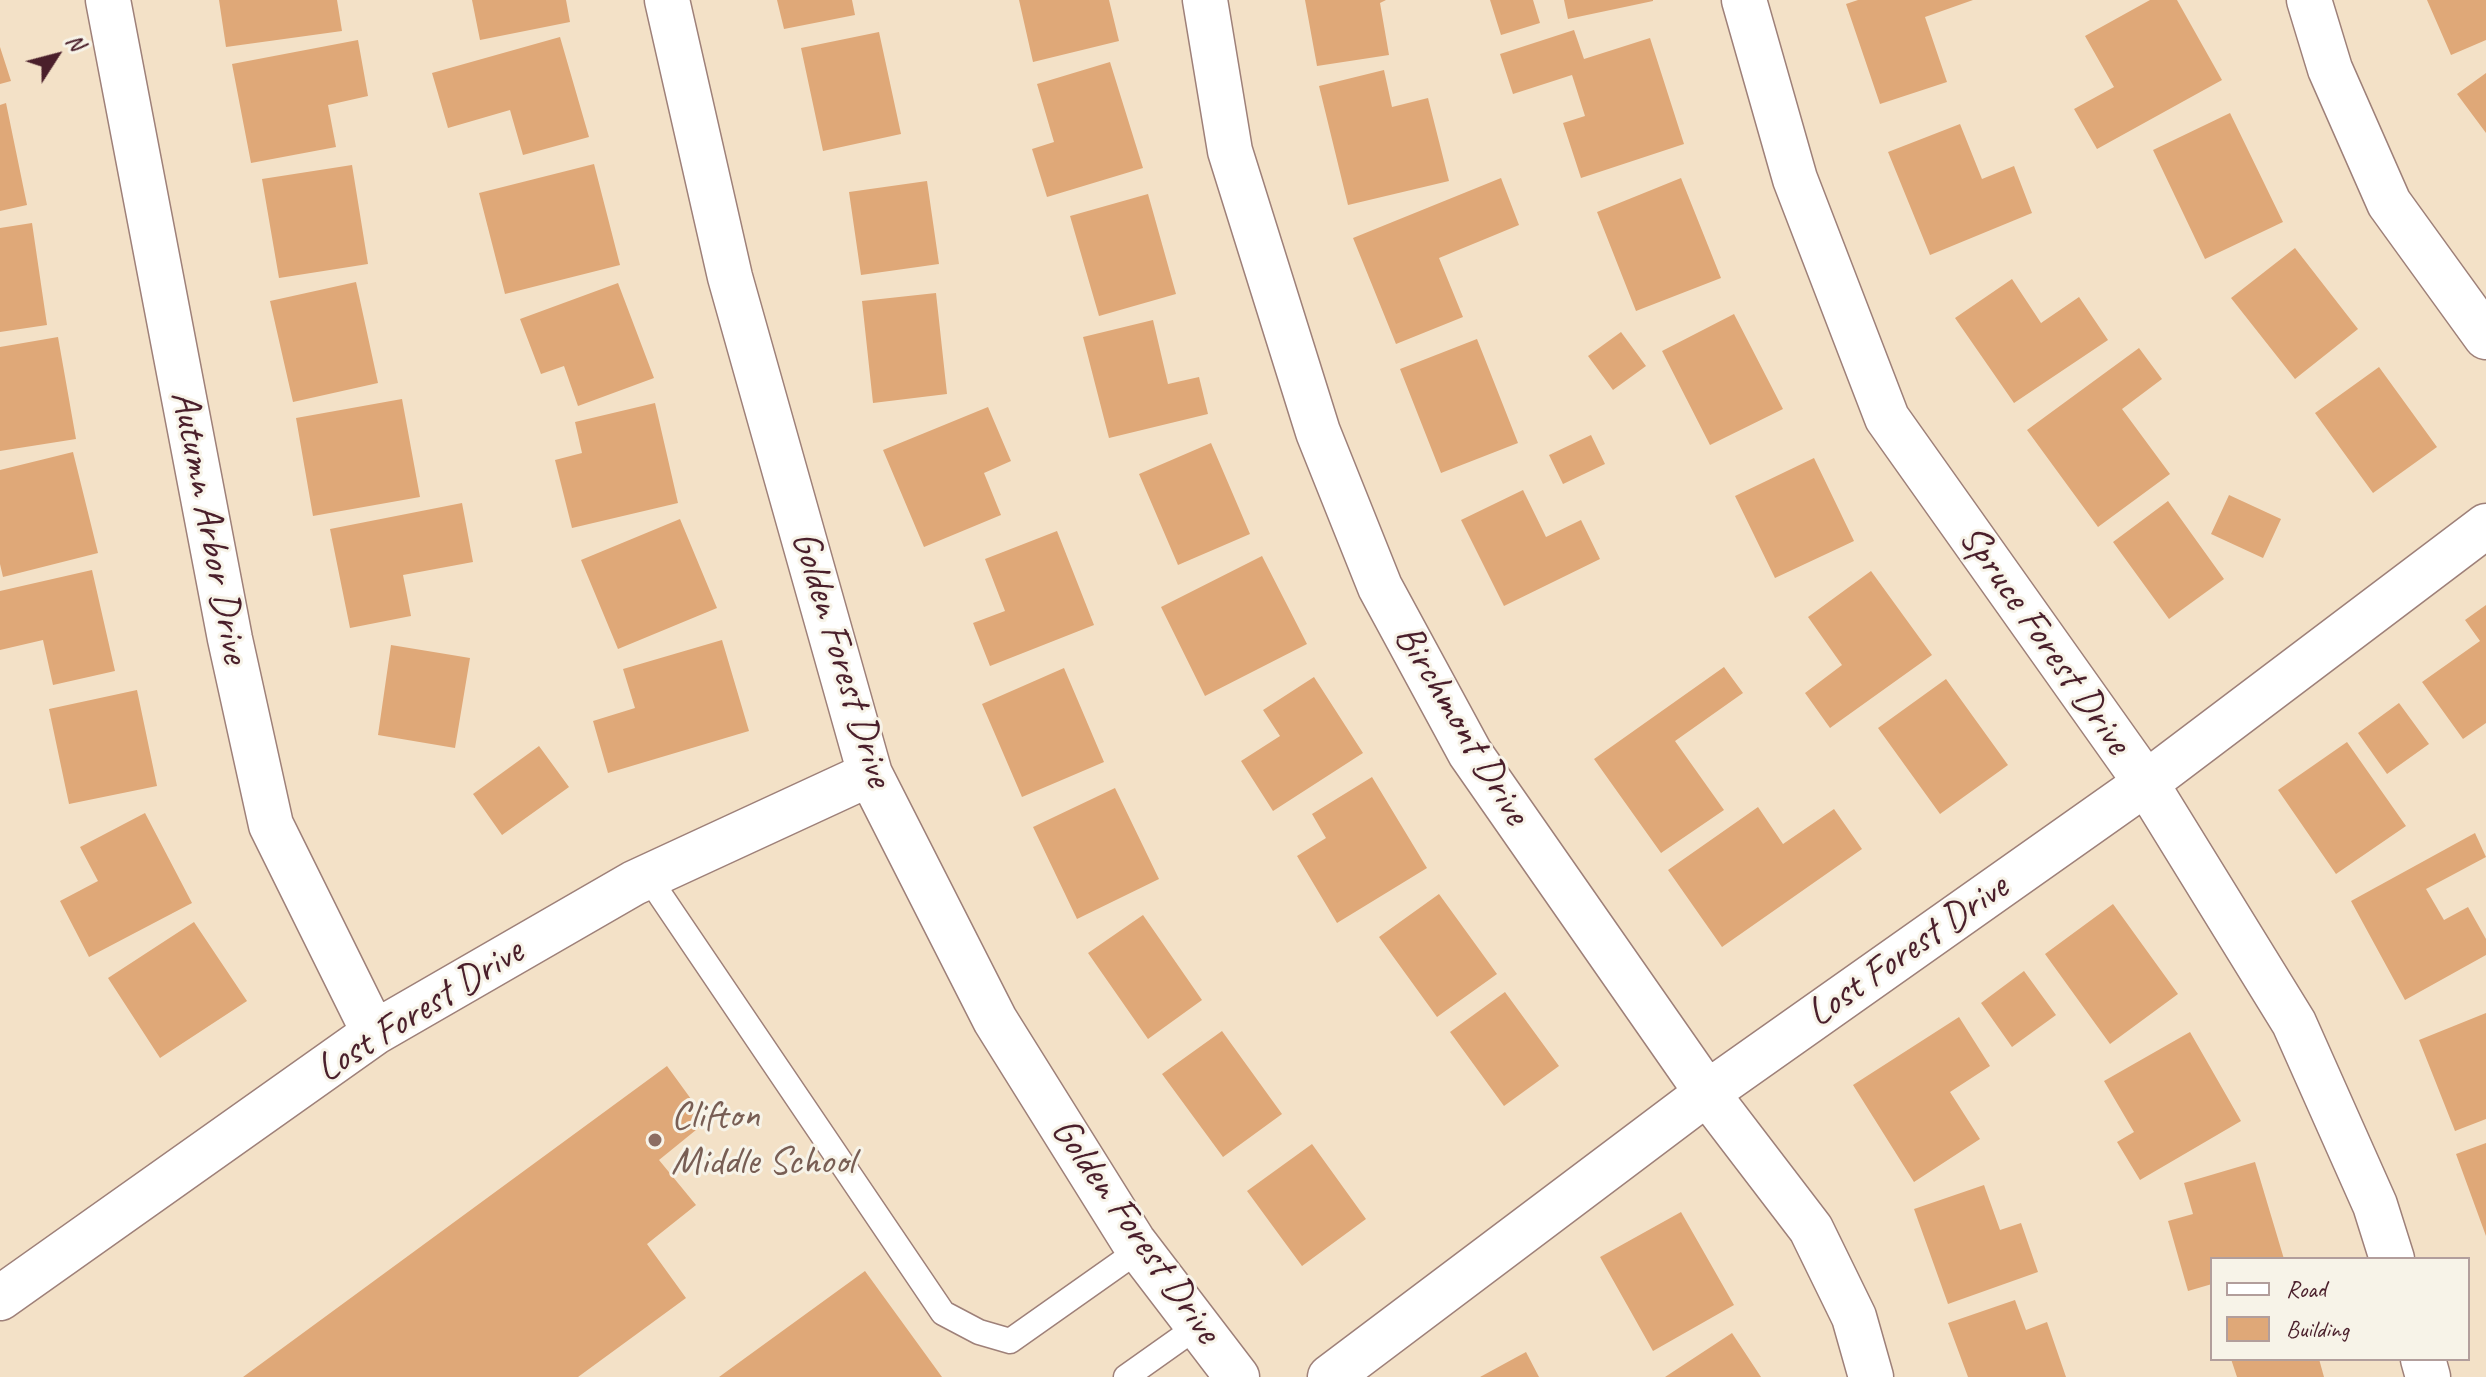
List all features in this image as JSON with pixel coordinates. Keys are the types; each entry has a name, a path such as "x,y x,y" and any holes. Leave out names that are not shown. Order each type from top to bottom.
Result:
{"street":[{"name":"Autumn Arbor Drive","path":"108,0 230,639 271,825 374,1033"},
{"name":"Golden Forest Drive","path":"667,0 730,277 870,774 995,1020 1139,1250 1237,1377"},
{"name":"Birchmont Drive","path":"1205,0 1230,151 1318,432 1380,587 1470,753 1707,1093 1811,1229 1854,1317 1871,1377"},
{"name":"Spruce Forest Drive","path":"1744,0 1795,179 1887,418 2146,783 2294,1023 2375,1205 2391,1257"},
{"path":"2309,0 2330,69 2389,203 2486,337"},
{"name":"Lost Forest Drive","path":"1330,1377 1707,1093 2146,783 2486,526"},
{"name":"Lost Forest Drive","path":"0,1298 374,1033 648,877 870,774"}],"lane":[{"path":"648,877 943,1313 979,1332 1010,1341 1139,1250"},
{"path":"1126,1377 1198,1326"}],"building":[{"path":"219,0 337,0 342,31 226,47"},
{"path":"472,0 566,0 570,22 480,40"},
{"path":"777,0 852,0 855,15 784,29"},
{"path":"1019,0 1109,0 1119,41 1033,62"},
{"path":"1305,0 1386,0 1380,3 1389,55 1317,66"},
{"path":"1490,0 1533,0 1540,23 1501,35"},
{"path":"1564,0 1653,0 1653,1 1568,19"},
{"path":"1858,0 1973,0 1925,17 1947,82 1880,104 1846,4"},
{"path":"2150,0 2177,0 2222,80 2097,149 2074,109 2114,87 2085,36"},
{"path":"2427,0 2486,0 2486,40 2451,55"},
{"path":"1574,30 1584,59 1650,38 1684,144 1581,178 1563,123 1585,116 1572,75 1513,94 1500,54"},
{"path":"879,32 901,134 823,151 801,48"},
{"path":"560,37 589,137 523,155 510,110 448,128 432,73"},
{"path":"358,40 368,96 328,105 336,147 251,163 232,64"},
{"path":"0,47 11,81 0,84"},
{"path":"1110,62 1143,168 1047,197 1032,149 1054,142 1037,84"},
{"path":"1384,70 1392,107 1428,98 1449,181 1348,205 1319,86"},
{"path":"2486,73 2486,133 2457,94"},
{"path":"6,103 27,205 0,211 0,105"},
{"path":"2230,113 2283,222 2205,259 2153,150"},
{"path":"1960,124 1982,179 2014,166 2032,213 1930,255 1888,152"},
{"path":"594,164 620,265 505,294 479,193"},
{"path":"352,165 368,264 279,278 262,179"},
{"path":"1501,178 1519,225 1439,258 1463,317 1396,344 1353,238"},
{"path":"1681,178 1721,278 1636,311 1597,212"},
{"path":"927,181 939,264 861,275 849,192"},
{"path":"1148,194 1176,294 1099,316 1070,216"},
{"path":"32,223 47,325 0,332 0,228"},
{"path":"2295,248 2358,329 2295,379 2231,298"},
{"path":"2012,279 2041,323 2079,297 2108,340 2014,403 1955,318"},
{"path":"356,282 378,383 293,402 270,301"},
{"path":"618,283 654,378 578,406 564,366 541,374 520,319"},
{"path":"936,293 947,394 873,403 862,301"},
{"path":"1734,314 1783,409 1710,445 1662,351"},
{"path":"1153,320 1168,384 1199,377 1208,414 1109,438 1083,337"},
{"path":"1621,332 1646,366 1613,390 1588,356"},
{"path":"58,337 76,439 0,451 0,347"},
{"path":"1477,339 1518,443 1441,473 1400,369"},
{"path":"2139,348 2162,379 2122,409 2170,474 2098,527 2027,430"},
{"path":"2379,367 2437,447 2373,493 2315,413"},
{"path":"402,399 420,497 313,516 296,418"},
{"path":"655,403 678,503 572,528 555,460 582,453 575,422"},
{"path":"988,407 1011,461 984,473 1001,515 924,547 883,450"},
{"path":"1591,435 1605,464 1563,484 1549,455"},
{"path":"1211,443 1250,534 1178,565 1139,474"},
{"path":"73,452 98,553 3,577 0,564 0,470"},
{"path":"1814,458 1854,541 1775,578 1735,496"},
{"path":"1523,490 1546,537 1581,520 1600,559 1504,606 1461,520"},
{"path":"2229,495 2281,519 2263,558 2211,534"},
{"path":"2168,501 2224,579 2169,619 2113,542"},
{"path":"462,503 473,562 403,575 411,616 350,628 330,529"},
{"path":"680,519 717,608 618,649 581,560"},
{"path":"1057,531 1094,625 990,666 973,623 1005,611 985,559"},
{"path":"1262,556 1307,644 1205,696 1161,607"},
{"path":"92,570 115,671 53,685 43,640 0,650 0,591"},
{"path":"1871,571 1932,655 1830,728 1805,693 1842,665 1808,617"},
{"path":"2486,605 2486,723 2463,739 2422,682 2480,641 2465,620"},
{"path":"722,640 749,731 608,773 593,721 635,708 623,669"},
{"path":"391,645 470,658 455,748 378,735"},
{"path":"1724,667 1743,693 1675,741 1724,810 1661,853 1594,759"},
{"path":"1064,668 1104,762 1022,797 982,704"},
{"path":"1314,677 1363,753 1273,811 1241,761 1280,736 1263,710"},
{"path":"1946,679 2008,765 1940,814 1878,728"},
{"path":"137,690 157,786 69,804 49,709"},
{"path":"2399,703 2429,744 2387,774 2358,733"},
{"path":"2347,742 2406,826 2336,874 2278,790"},
{"path":"539,746 569,787 502,835 473,794"},
{"path":"1372,777 1427,868 1337,923 1297,856 1326,838 1312,814"},
{"path":"1115,788 1159,879 1077,919 1033,827"},
{"path":"1758,807 1783,844 1834,809 1862,849 1722,947 1668,870"},
{"path":"145,813 192,903 89,957 60,901 98,881 80,847"},
{"path":"2475,833 2486,857 2426,889 2444,920 2468,907 2486,939 2486,955 2405,1000 2351,901"},
{"path":"1439,894 1497,974 1437,1017 1379,937"},
{"path":"2113,904 2178,994 2110,1044 2045,954"},
{"path":"1143,915 1202,1000 1148,1039 1088,953"},
{"path":"194,922 247,1001 160,1058 108,978"},
{"path":"2024,971 2056,1015 2012,1047 1981,1003"},
{"path":"1505,992 1559,1066 1504,1106 1450,1032"},
{"path":"2486,1013 2486,1119 2455,1131 2419,1040"},
{"path":"1959,1017 1990,1066 1950,1092 1980,1139 1914,1182 1853,1085"},
{"path":"1222,1031 1282,1114 1223,1157 1162,1074"},
{"path":"2190,1032 2241,1121 2140,1180 2117,1142 2134,1132 2104,1081"},
{"path":"667,1066 707,1121 659,1160 696,1205 647,1244 686,1298 578,1377 243,1377"},
{"path":"2486,1143 2486,1236 2456,1154"},
{"path":"1312,1144 1366,1219 1302,1266 1247,1191"},
{"path":"2255,1162 2283,1257 2210,1257 2210,1285 2188,1291 2168,1221 2193,1214 2184,1183"},
{"path":"1984,1185 2000,1230 2021,1223 2038,1272 1948,1304 1914,1209"},
{"path":"1681,1212 1734,1305 1653,1351 1600,1257"},
{"path":"865,1271 942,1377 719,1377"},
{"path":"2015,1300 2026,1330 2047,1322 2066,1377 1968,1377 1948,1323"},
{"path":"1732,1333 1761,1377 1665,1377"},
{"path":"1526,1352 1539,1377 1480,1377"},
{"path":"2232,1361 2320,1361 2324,1377 2237,1377"}],"place":[{"name":"Clifton Middle School","path":"655,1140"}]}
